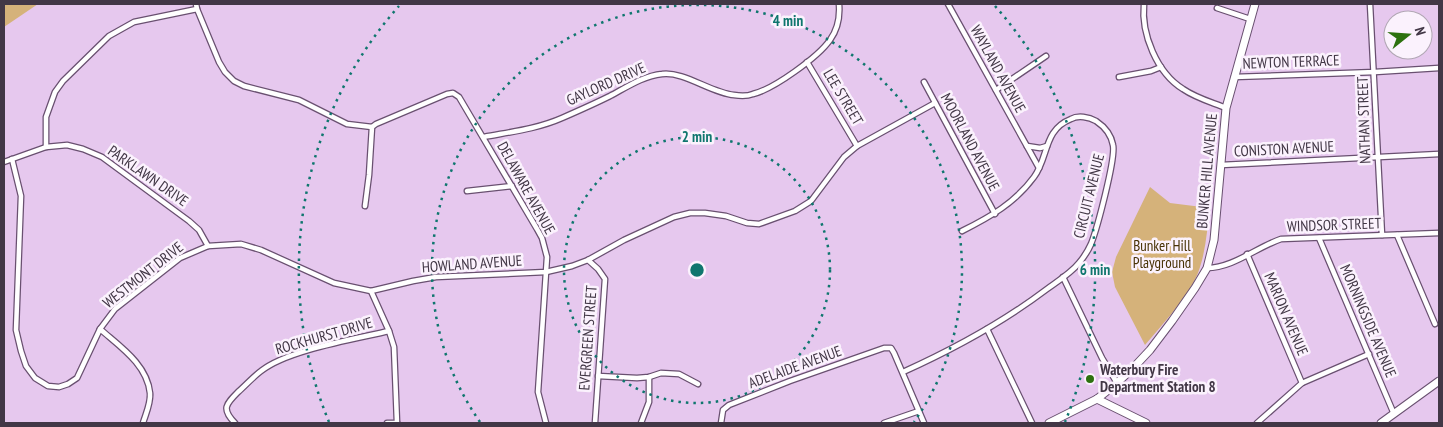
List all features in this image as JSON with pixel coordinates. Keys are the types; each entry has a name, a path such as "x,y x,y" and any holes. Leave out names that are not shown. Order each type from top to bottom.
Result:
{"main road":[{"name":"BUNKER HILL AVENUE","path":"1049,423 1097,399 1117,383 1150,350 1195,288 1207,268 1214,240 1226,108 1255,4"},
{"path":"1380,423 1439,381"},
{"path":"1097,399 1146,423"}],"street":[{"name":"GAYLORD DRIVE","path":"484,137 539,126 559,119 640,80 663,73 685,77 718,92 736,96 753,94 775,84 823,50 832,38 838,25 839,4"},
{"name":"WAYLAND AVENUE","path":"948,4 1039,168"},
{"path":"1144,4 1149,40 1161,67 1182,89 1226,108"},
{"name":"NATHAN STREET","path":"1370,4 1382,235"},
{"path":"46,147 46,117 55,92 63,81 109,36 134,22 196,6 219,62 234,81 251,88 299,100 348,124 372,128 365,206"},
{"path":"1217,8 1250,19"},
{"path":"996,90 1046,56"},
{"name":"LEE STREET","path":"807,62 856,146"},
{"path":"1119,77 1152,71 1161,67"},
{"name":"NEWTON TERRACE","path":"1234,77 1439,68"},
{"name":"MOORLAND AVENUE","path":"924,82 995,214"},
{"name":"DELAWARE AVENUE","path":"372,128 376,124 453,93 459,97 484,137 542,238 547,257 538,392 546,423"},
{"name":"HOWLAND AVENUE","path":"371,291 436,277 546,272 588,260 624,240 674,217 690,213 726,216 747,223 759,224 795,211 811,201 844,157 856,146 935,103"},
{"name":"CIRCUIT AVENUE","path":"903,372 950,350 987,329 1028,303 1078,265 1092,242 1110,174 1114,147 1110,135 1094,119 1082,117 1072,118 1056,127 1039,168 1022,192 995,214 962,231"},
{"name":"PARKLAWN DRIVE","path":"4,162 46,147 67,145 83,149 102,157 189,221 199,230 208,246"},
{"path":"1027,146 1040,148 1047,146"},
{"name":"CONISTON AVENUE","path":"1221,165 1439,154"},
{"name":"WESTMONT DRIVE","path":"12,159 21,196 16,330 26,366 36,378 48,386 59,387 77,378 100,329 115,309 180,258 208,246 241,244 261,250 334,283 371,291"},
{"path":"467,191 512,186"},
{"name":"WINDSOR STREET","path":"1207,268 1215,268 1281,239 1439,233"},
{"path":"1396,235 1435,324"},
{"name":"MORNINGSIDE AVENUE","path":"1319,238 1394,414"},
{"name":"MARION AVENUE","path":"1247,254 1302,383"},
{"name":"EVERGREEN STREET","path":"588,260 605,279 595,423"},
{"path":"1063,277 1102,358 1117,383"},
{"path":"371,291 394,347 397,423 387,423"},
{"path":"100,329 140,367 143,373 150,392 149,404 143,423"},
{"path":"987,329 1032,423"},
{"name":"ROCKHURST DRIVE","path":"235,423 228,416 226,409 228,402 261,370 276,361 294,354 389,331"},
{"name":"ADELAIDE AVENUE","path":"721,423 723,410 729,405 884,348 890,348 903,372"},
{"path":"1257,423 1302,383 1369,354"},
{"path":"903,372 924,423"},
{"path":"598,376 637,378 661,373 679,374 698,384"},
{"path":"641,423 649,402 649,377"},
{"path":"884,423 919,411"}],"green space":[{"path":"4,4 38,4 4,27"},
{"name":"Bunker Hill Playground","path":"1150,187 1170,203 1210,208 1205,249 1194,282 1167,320 1145,345 1115,287 1112,272 1116,257"}],"place":[{"name":"Waterbury Fire Department Station 8","path":"1090,379"}]}
